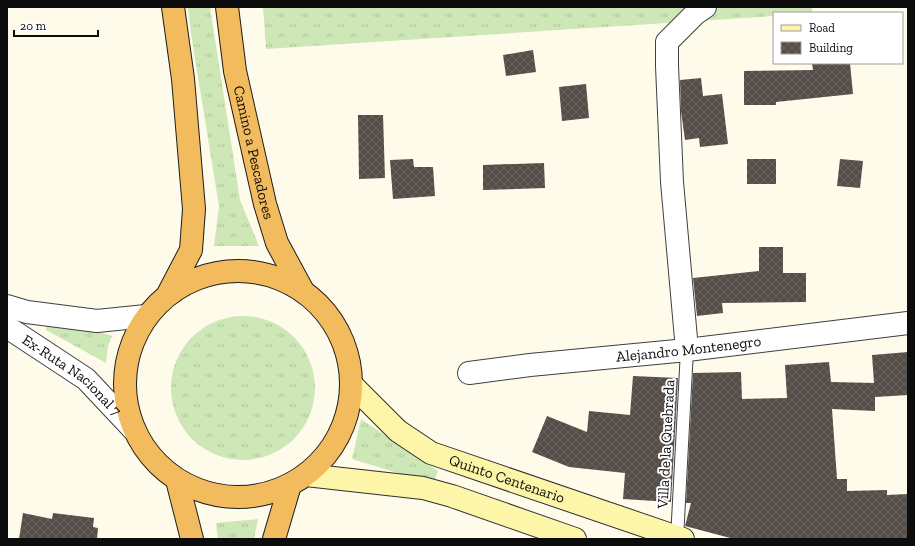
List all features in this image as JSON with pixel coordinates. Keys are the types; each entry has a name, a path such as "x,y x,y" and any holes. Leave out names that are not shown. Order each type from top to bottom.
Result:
{"highway":[{"path":"168,294 191,250 194,209 183,79 173,7"},
{"name":"Camino a Pescadores","path":"226,7 235,71 265,204 277,243 303,291"},
{"path":"250,271 278,278 303,291 324,310 339,332 349,358 352,385 349,411 340,436 325,458 298,480 272,493 252,497 233,498 213,495 194,489 177,480 133,429 125,400 124,371 132,342 146,316 168,294 193,280 221,272 250,271"},
{"path":"177,480 192,539"},
{"path":"274,539 298,480"}],"main road":[{"name":"Quinto Centenario","path":"352,385 398,431 431,453 679,538"},
{"path":"298,480 424,488 452,496 575,539"}],"street":[{"path":"687,350 672,182 667,42 704,7"},
{"name":"Ex-Ruta Nacional 7","path":"7,306 27,312 97,321 146,316"},
{"name":"Alejandro Montenegro","path":"469,372 687,350 908,323"},
{"name":"Ex-Ruta Nacional 7","path":"7,327 86,380 133,429"}],"lane":[{"name":"Villa de la Quebrada","path":"679,538 687,350"}],"green space":[{"path":"188,7 210,7 240,200 259,246 214,246 219,206"},
{"path":"263,7 812,7 812,12 773,12 773,16 266,49"},
{"path":"243,316 264,319 277,325 289,332 299,342 312,367 315,388 312,409 306,422 299,434 289,444 264,457 243,460 222,457 209,451 197,444 187,434 174,409 171,388 174,367 180,354 187,342 197,332 222,319"},
{"path":"47,322 97,331 112,336 108,346 106,363 46,330"},
{"path":"361,419 438,471 433,484 352,459"},
{"path":"258,519 254,539 218,539 216,523"}],"building":[{"path":"533,50 536,72 506,76 503,55"},
{"path":"812,64 850,64 853,94 776,102 776,105 744,105 744,71 813,70"},
{"path":"701,78 703,96 722,94 728,144 700,147 699,138 685,140 681,111 680,80"},
{"path":"586,84 589,118 562,121 559,87"},
{"path":"358,115 383,115 385,178 359,179"},
{"path":"413,159 414,167 433,167 435,196 393,199 390,160"},
{"path":"747,159 776,159 776,184 747,184"},
{"path":"840,159 863,161 860,188 837,186"},
{"path":"544,163 545,188 483,190 483,165"},
{"path":"759,247 783,247 783,273 806,273 806,302 722,303 723,313 697,316 693,278 759,271"},
{"path":"908,352 908,395 875,397 875,411 832,409 837,479 847,479 847,491 887,490 887,495 908,494 908,539 734,539 685,526 691,503 686,503 693,373 741,372 742,399 787,398 785,365 829,362 831,382 874,383 872,355"},
{"path":"633,376 678,378 671,502 623,499 625,473 569,467 532,452 547,416 587,432 589,411 630,415"},
{"path":"23,513 52,519 53,513 94,518 93,527 98,528 97,539 19,539"}]}
